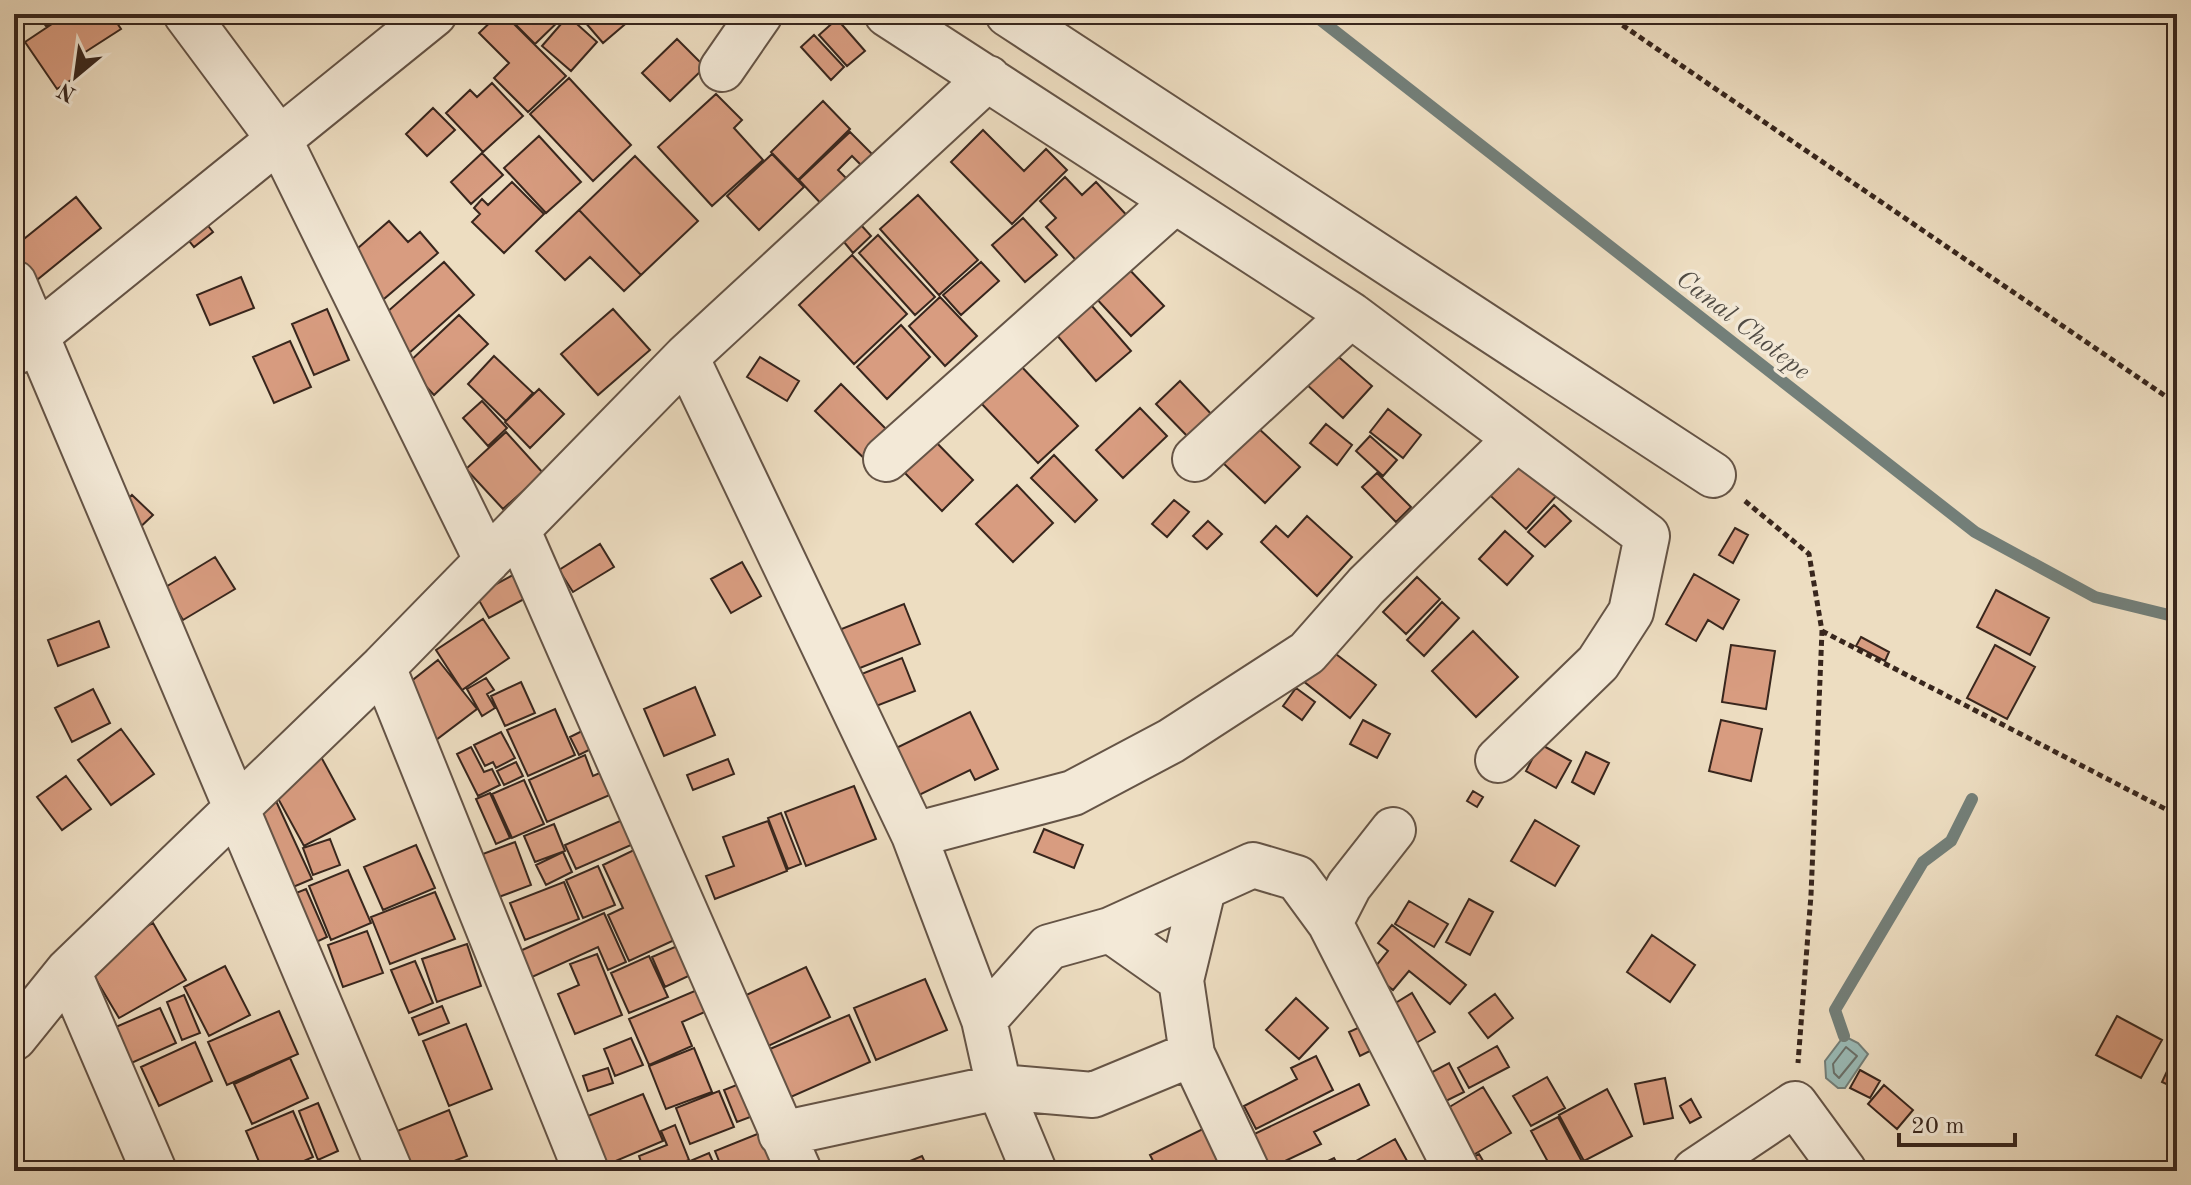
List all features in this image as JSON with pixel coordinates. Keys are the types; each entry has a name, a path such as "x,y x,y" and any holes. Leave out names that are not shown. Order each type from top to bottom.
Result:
{"street":[{"path":"186,14 279,139 487,561"},
{"path":"25,345 434,14"},
{"path":"722,69 760,14"},
{"path":"887,14 1351,315 1647,536 1631,612 1598,663 1498,760"},
{"path":"1008,14 1713,475"},
{"path":"14,1038 68,971 383,667 686,357 988,78"},
{"path":"886,459 1175,201"},
{"path":"14,283 25,345 236,808 390,1171"},
{"path":"1195,459 1351,315"},
{"path":"686,357 914,835 984,1020 999,1087 1034,1171"},
{"path":"914,835 1073,793 1171,741 1307,653 1366,586 1516,439"},
{"path":"518,531 790,1152 999,1087 1093,1095 1192,1054"},
{"path":"383,667 586,1171"},
{"path":"1330,923 1349,886 1393,830"},
{"path":"984,1020 1049,947 1110,930 1253,865 1297,878 1330,923 1457,1171"},
{"path":"1203,889 1181,980 1192,1054 1247,1171"},
{"path":"1110,930 1181,980"},
{"path":"68,971 154,1171"},
{"path":"1695,1171 1795,1104 1844,1171"}],"path":[{"path":"1606,14 2177,404"},
{"path":"1713,475 1809,554 1822,631 1811,895 1795,1104"},
{"path":"1822,631 2177,815"}],"water":[{"path":"1844,1036 1858,1043 1868,1054 1845,1088 1838,1088 1826,1078 1825,1061"}],"building":[{"path":"37,14 62,14 46,26"},
{"path":"67,14 111,14 121,29 76,58 85,71 57,89 25,42"},
{"path":"499,14 504,14 566,76 528,112 494,78 509,63 479,33"},
{"path":"505,14 566,14 535,44"},
{"path":"578,14 637,14 603,43"},
{"path":"568,16 597,42 571,71 542,46"},
{"path":"837,19 865,51 847,66 819,35"},
{"path":"814,35 844,67 831,80 801,47"},
{"path":"677,39 705,67 670,101 642,73"},
{"path":"569,78 631,145 593,181 530,114"},
{"path":"492,83 523,116 483,152 446,113 470,90 477,97"},
{"path":"716,94 742,120 734,128 763,160 712,206 658,147"},
{"path":"823,101 850,129 798,180 771,152"},
{"path":"433,108 455,130 427,156 406,134"},
{"path":"983,130 1024,171 1046,149 1067,170 1012,224 951,162"},
{"path":"850,132 879,161 868,172 852,156 838,170 853,185 826,209 799,180"},
{"path":"539,136 581,182 546,213 504,168"},
{"path":"482,153 503,175 471,204 451,182"},
{"path":"772,154 804,187 759,230 727,196"},
{"path":"635,156 698,221 641,275 579,210"},
{"path":"1065,177 1082,195 1096,182 1132,221 1082,267 1046,227 1056,218 1040,201"},
{"path":"512,182 544,214 504,253 472,222 480,214 474,208 482,199 488,205"},
{"path":"918,195 978,260 939,295 880,229"},
{"path":"76,197 101,228 32,284 14,261 14,247"},
{"path":"579,210 641,275 624,291 590,257 565,280 536,251"},
{"path":"197,212 213,232 194,247 178,227"},
{"path":"1023,218 1057,255 1025,282 992,245"},
{"path":"389,221 408,242 420,232 438,253 378,304 342,262"},
{"path":"861,225 871,236 853,253 844,242"},
{"path":"878,235 935,297 915,315 859,253"},
{"path":"852,255 907,314 854,364 799,305"},
{"path":"444,262 474,295 408,354 378,320"},
{"path":"981,262 999,281 961,315 943,295"},
{"path":"1126,266 1164,306 1131,336 1094,296"},
{"path":"241,277 254,308 210,325 197,295"},
{"path":"940,297 977,336 945,366 909,326"},
{"path":"1085,298 1131,351 1096,381 1050,327"},
{"path":"327,309 349,360 314,375 292,324"},
{"path":"613,309 650,350 598,395 561,354"},
{"path":"459,315 488,344 434,395 406,365"},
{"path":"901,325 930,357 887,399 857,367"},
{"path":"290,341 311,387 274,403 253,357"},
{"path":"1333,352 1372,386 1343,418 1305,383"},
{"path":"494,356 533,393 506,421 468,384"},
{"path":"760,357 799,381 787,401 747,377"},
{"path":"1019,364 1078,426 1038,463 979,401"},
{"path":"1180,381 1215,418 1191,440 1156,404"},
{"path":"841,384 895,438 870,464 815,411"},
{"path":"539,389 564,414 530,448 505,422"},
{"path":"482,401 507,428 488,446 463,418"},
{"path":"1140,408 1167,436 1123,478 1096,450"},
{"path":"1388,409 1421,435 1403,458 1370,432"},
{"path":"1326,424 1352,445 1337,465 1310,443"},
{"path":"1257,427 1300,467 1265,503 1222,462"},
{"path":"506,432 543,473 503,509 466,469"},
{"path":"1370,436 1397,460 1383,476 1356,451"},
{"path":"932,438 973,480 942,511 901,469"},
{"path":"1511,451 1558,494 1526,529 1479,485"},
{"path":"1054,455 1097,500 1075,522 1031,478"},
{"path":"1377,473 1411,507 1396,522 1362,487"},
{"path":"1017,485 1053,523 1013,562 976,524"},
{"path":"132,495 153,515 134,533 114,513"},
{"path":"1174,500 1189,512 1167,537 1152,524"},
{"path":"1554,505 1571,521 1545,547 1528,532"},
{"path":"1307,516 1352,557 1317,596 1261,542 1276,526 1288,537"},
{"path":"1208,521 1222,534 1207,549 1193,536"},
{"path":"1735,528 1748,535 1733,563 1719,555"},
{"path":"1505,531 1533,556 1507,585 1479,559"},
{"path":"600,544 614,567 573,592 559,570"},
{"path":"215,557 235,589 183,620 164,588"},
{"path":"742,562 761,596 731,613 711,579"},
{"path":"1694,574 1739,600 1723,629 1708,620 1696,641 1666,624"},
{"path":"513,575 526,598 489,618 476,595"},
{"path":"1417,577 1440,599 1406,634 1383,612"},
{"path":"1996,590 2049,618 2030,655 1977,627"},
{"path":"1442,602 1459,618 1424,656 1407,640"},
{"path":"904,604 920,644 855,670 839,630"},
{"path":"483,619 509,658 462,690 436,650"},
{"path":"99,621 109,647 58,666 48,640"},
{"path":"1473,631 1518,677 1476,717 1432,671"},
{"path":"1861,637 1889,652 1885,661 1856,646"},
{"path":"1319,641 1376,685 1350,718 1293,673"},
{"path":"1731,645 1775,651 1766,709 1722,702"},
{"path":"1995,645 2035,667 2007,719 1967,698"},
{"path":"902,658 915,691 871,708 859,675"},
{"path":"438,660 477,709 432,743 395,694"},
{"path":"486,678 494,690 487,694 495,708 482,716 467,689"},
{"path":"521,682 535,713 505,726 491,696"},
{"path":"695,687 715,735 664,756 644,709"},
{"path":"1296,688 1315,702 1302,720 1283,706"},
{"path":"93,689 110,723 72,742 55,708"},
{"path":"555,709 575,755 528,776 507,730"},
{"path":"970,712 998,769 975,780 970,770 911,799 888,752"},
{"path":"1363,720 1390,734 1377,758 1350,744"},
{"path":"1721,720 1762,729 1751,781 1709,771"},
{"path":"588,728 597,746 579,755 570,737"},
{"path":"121,729 154,774 111,805 78,760"},
{"path":"501,732 515,758 496,768 493,762 485,766 474,745"},
{"path":"1540,744 1571,761 1556,788 1526,771"},
{"path":"471,747 484,772 492,769 500,785 478,796 457,754"},
{"path":"1586,752 1609,763 1594,794 1572,782"},
{"path":"320,755 355,819 304,846 269,782"},
{"path":"585,755 593,776 609,769 619,791 547,822 529,780"},
{"path":"728,759 734,774 693,790 687,775"},
{"path":"516,762 523,776 504,785 497,771"},
{"path":"66,776 91,809 62,830 37,797"},
{"path":"524,780 544,824 512,838 492,794"},
{"path":"854,786 876,839 806,866 785,812"},
{"path":"1473,791 1483,797 1477,807 1467,801"},
{"path":"490,793 510,838 496,844 476,799"},
{"path":"276,801 312,879 279,893 243,816"},
{"path":"781,813 801,864 788,869 768,818"},
{"path":"627,818 638,842 576,869 565,845"},
{"path":"1535,820 1579,846 1555,886 1511,861"},
{"path":"768,821 787,871 715,899 706,876 734,866 723,837"},
{"path":"554,824 565,851 535,862 524,836"},
{"path":"1044,829 1083,845 1074,868 1034,852"},
{"path":"330,839 340,865 313,875 303,848"},
{"path":"515,842 531,885 488,901 472,858"},
{"path":"416,845 435,888 383,910 364,867"},
{"path":"638,848 681,937 629,961 608,915 623,908 603,865"},
{"path":"563,852 572,872 546,885 536,865"},
{"path":"598,866 615,905 583,918 566,880"},
{"path":"348,870 371,923 331,940 309,886"},
{"path":"564,882 579,919 525,940 510,903"},
{"path":"306,889 327,937 312,944 291,895"},
{"path":"435,892 455,939 390,964 371,917"},
{"path":"1469,899 1493,912 1470,955 1446,942"},
{"path":"1409,901 1448,924 1434,947 1395,924"},
{"path":"604,913 626,962 608,970 598,947 521,982 509,956"},
{"path":"153,923 186,980 119,1018 85,961"},
{"path":"1392,925 1466,985 1450,1004 1409,971 1393,990 1371,972 1388,951 1378,943"},
{"path":"367,931 383,973 343,987 328,945"},
{"path":"1652,935 1695,965 1670,1002 1627,972"},
{"path":"684,943 697,972 665,987 652,957"},
{"path":"467,944 481,986 437,1002 422,959"},
{"path":"597,954 622,1015 575,1034 558,994 579,985 570,964"},
{"path":"649,956 668,997 629,1013 611,973"},
{"path":"415,961 433,1003 409,1013 391,970"},
{"path":"225,966 250,1015 209,1036 184,987"},
{"path":"806,967 830,1017 764,1048 740,998"},
{"path":"925,979 947,1030 876,1060 854,1008"},
{"path":"697,990 707,1011 682,1022 692,1046 649,1065 629,1019"},
{"path":"1412,993 1435,1032 1399,1053 1376,1015"},
{"path":"1495,994 1513,1018 1488,1038 1469,1013"},
{"path":"184,995 200,1033 182,1040 167,1002"},
{"path":"1296,998 1328,1028 1299,1059 1266,1030"},
{"path":"442,1006 449,1023 419,1035 412,1018"},
{"path":"160,1008 176,1043 127,1065 111,1029"},
{"path":"279,1011 298,1054 227,1085 208,1042"},
{"path":"849,1015 870,1062 784,1100 763,1052"},
{"path":"2117,1016 2162,1040 2141,1078 2096,1055"},
{"path":"466,1024 492,1089 449,1106 423,1041"},
{"path":"1360,1027 1372,1050 1360,1056 1349,1032"},
{"path":"631,1038 643,1065 615,1076 604,1049"},
{"path":"195,1042 212,1081 159,1106 141,1067"},
{"path":"1497,1046 1509,1067 1469,1088 1458,1068"},
{"path":"694,1048 712,1092 666,1109 649,1066"},
{"path":"2177,1050 2177,1089 2162,1082"},
{"path":"1316,1056 1333,1090 1256,1129 1244,1106 1297,1079 1291,1068"},
{"path":"290,1058 308,1098 252,1124 234,1084"},
{"path":"1449,1063 1464,1092 1440,1104 1425,1076"},
{"path":"608,1068 613,1083 588,1091 583,1076"},
{"path":"1860,1070 1880,1081 1870,1098 1850,1088"},
{"path":"1547,1077 1565,1108 1531,1126 1513,1096"},
{"path":"1665,1078 1673,1118 1644,1124 1635,1084"},
{"path":"749,1080 761,1113 737,1122 724,1090"},
{"path":"1359,1084 1369,1105 1314,1132 1321,1144 1264,1171 1248,1137"},
{"path":"1884,1085 1913,1110 1897,1129 1868,1104"},
{"path":"1483,1087 1511,1133 1468,1158 1441,1112"},
{"path":"1607,1089 1632,1136 1584,1161 1559,1115"},
{"path":"719,1091 734,1127 690,1144 676,1108"},
{"path":"643,1094 663,1141 604,1166 583,1118"},
{"path":"1691,1099 1701,1117 1690,1123 1680,1106"},
{"path":"318,1103 338,1151 318,1160 299,1111"},
{"path":"449,1110 467,1156 429,1171 393,1171 380,1138"},
{"path":"293,1111 313,1157 297,1164 300,1171 263,1171 246,1131"},
{"path":"1558,1117 1587,1171 1553,1171 1531,1131"},
{"path":"1215,1123 1239,1171 1158,1171 1150,1155"},
{"path":"675,1125 689,1160 660,1171 633,1171 631,1166 641,1162 639,1156 667,1145 661,1131"},
{"path":"765,1131 781,1171 723,1171 715,1151"},
{"path":"1395,1139 1411,1168 1405,1171 1350,1171 1347,1166"},
{"path":"709,1153 717,1171 694,1171 690,1161"},
{"path":"1479,1154 1489,1171 1467,1171 1463,1163"},
{"path":"922,1156 929,1171 886,1171"},
{"path":"1334,1158 1341,1171 1307,1171"},
{"path":"469,1161 473,1171 444,1171"}],"waterway":[{"name":"Canal Chotepe","path":"1313,14 1975,532 2095,597 2177,617"},
{"path":"1844,1036 1835,1010 1923,862 1951,841 1972,799"}]}
